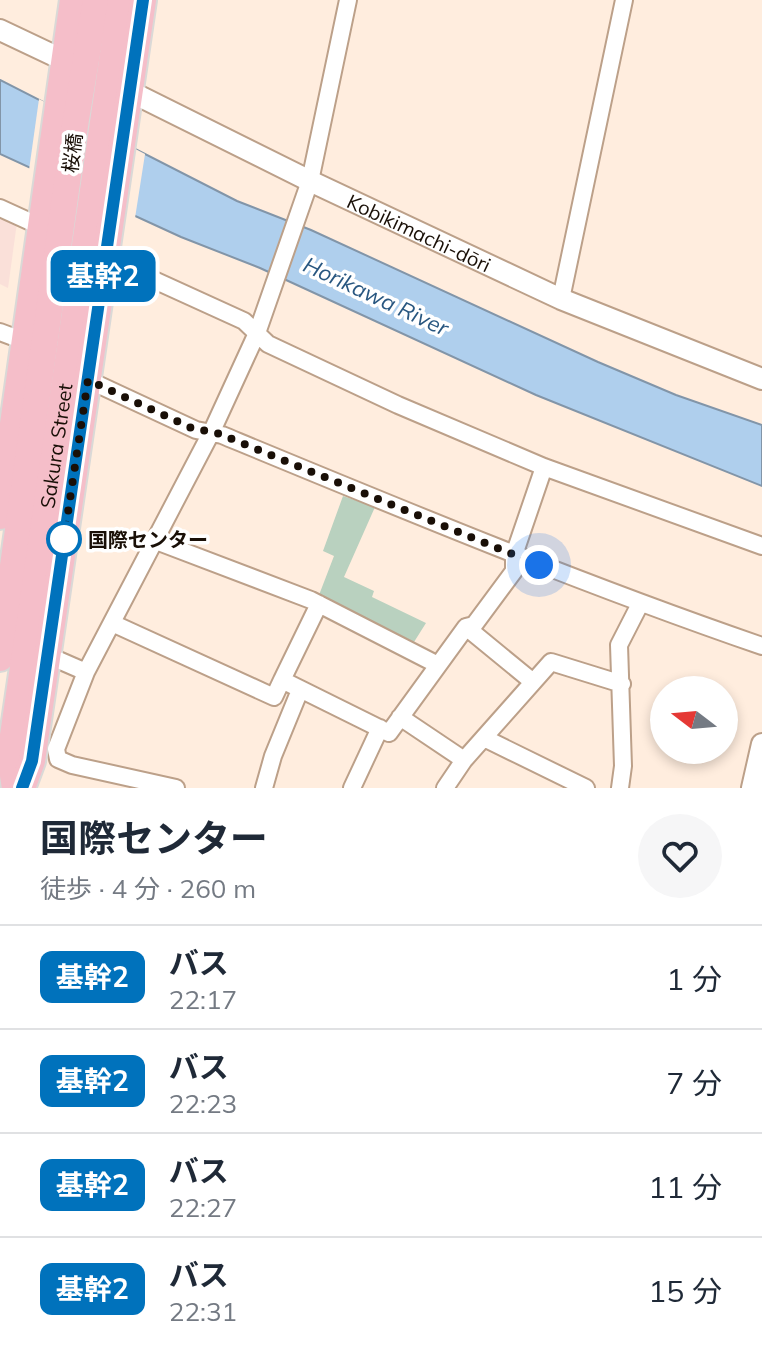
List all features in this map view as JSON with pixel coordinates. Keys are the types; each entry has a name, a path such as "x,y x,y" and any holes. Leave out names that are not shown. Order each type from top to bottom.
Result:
{"main road":[{"path":"73,0 74,66"},
{"path":"74,66 96,0"},
{"path":"120,86 121,0"},
{"path":"120,86 143,0"},
{"name":"桜橋","path":"58,183 74,66"},
{"name":"桜橋","path":"102,203 120,86"},
{"name":"Sakura Street","path":"15,646 77,375 73,242 58,183"},
{"name":"Sakura Street","path":"15,788 10,756 15,646 15,427 35,344 73,242 102,203"},
{"path":"0,516 15,427"},
{"path":"15,646 32,761 22,788"}],"street":[{"path":"176,788 72,765 58,759 56,749 86,672 212,431 257,333 310,181 348,0"},
{"path":"561,299 624,0"},
{"name":"Kobikimachi-dōri","path":"0,30 561,299 762,379"},
{"path":"0,208 244,321 268,344 398,405 544,467 762,546"},
{"path":"0,332 35,344"},
{"path":"77,375 196,430 212,431 514,555 640,604 762,646"},
{"path":"352,788 385,731 400,717 466,627 474,625 514,571 514,555 544,467"},
{"path":"156,541 319,604 438,665"},
{"path":"112,623 274,697 319,604"},
{"path":"620,788 623,766 619,645 640,604"},
{"path":"466,627 533,682"},
{"path":"15,646 86,672"},
{"path":"445,788 464,760 551,662 622,684"},
{"path":"282,680 385,731"},
{"path":"264,788 273,756 300,690"},
{"path":"400,717 464,760"},
{"path":"484,738 586,788"},
{"path":"752,788 762,744"}],"shaded area":[{"path":"0,215 17,222 8,288 0,284"}],"green space":[{"path":"343,496 375,507 344,577 374,591 372,597 426,623 414,642 319,595 334,556 323,551"}],"water":[{"name":"Horikawa River","path":"0,80 237,201 311,230 598,362 676,395 762,425 762,486 536,395 260,268 181,237 0,154"}],"pier":[{"path":"39,99 145,154 135,218 29,170"}],"bus line":[{"name":"基幹2","path":"22,788 32,761 143,0"}],"place":[{"name":"国際センター","path":"64,539"}],"route":[{"path":"64,539 88,380 196,430 212,431 539,565"}]}
